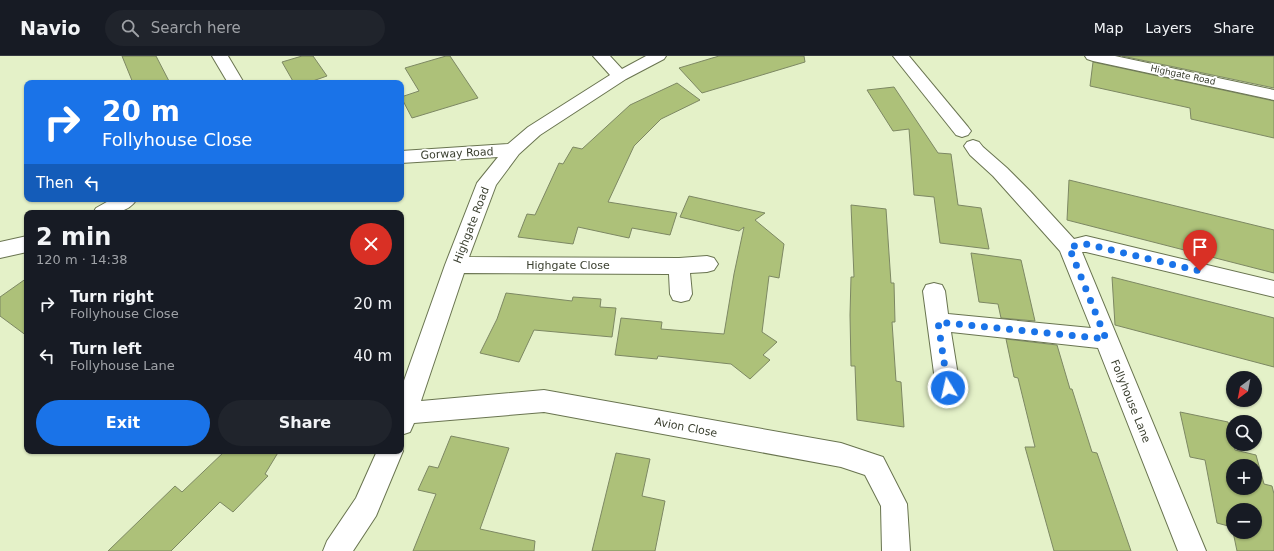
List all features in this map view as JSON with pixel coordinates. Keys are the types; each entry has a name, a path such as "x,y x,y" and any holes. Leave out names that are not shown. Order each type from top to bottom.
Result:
{"street":[{"path":"220,56 234,80"},
{"path":"601,56 620,76"},
{"name":"Highgate Road","path":"404,419 456,265 487,183 513,150 534,131 620,76 658,56"},
{"name":"Follyhouse Lane","path":"901,56 976,151 1000,172 1069,247 1192,551"},
{"name":"Highgate Road","path":"1093,56 1274,95"},
{"name":"Gorway Road","path":"404,156 513,150"},
{"path":"108,210 122,202"},
{"path":"1069,247 1086,244 1274,289"},
{"path":"0,250 24,245"},
{"name":"Highgate Close","path":"456,265 679,266 707,264"},
{"path":"679,266 681,294"},
{"path":"934,291 948,388"},
{"path":"938,322 1106,339"},
{"name":"Avion Close","path":"404,419 544,401 841,455 874,466 894,504 896,551"},
{"path":"337,551 366,507 389,454"}],"building":[{"path":"122,56 156,56 168,80 132,80"},
{"path":"302,56 313,56 327,76 316,80 292,80 282,62"},
{"path":"450,56 478,98 412,118 404,103 404,96 419,91 405,68"},
{"path":"719,56 804,56 805,62 702,93 679,68"},
{"path":"1122,56 1274,56 1274,88"},
{"path":"1093,62 1274,101 1274,138 1191,119 1190,108 1090,86"},
{"path":"677,83 700,100 661,119 634,146 608,202 677,213 670,235 632,228 629,238 578,227 573,244 518,237 527,214 535,215 559,163 563,164 573,147 582,149 630,105"},
{"path":"894,87 938,153 951,154 958,205 981,208 989,249 940,243 934,197 914,195 909,129 893,131 867,90"},
{"path":"1069,180 1274,230 1274,273 1067,220"},
{"path":"689,196 765,213 755,220 784,244 779,278 769,276 762,332 777,342 763,355 770,360 750,379 731,364 658,356 657,359 615,355 621,318 662,322 661,329 724,334 744,227 739,231 680,217"},
{"path":"851,205 886,209 891,283 894,283 895,322 892,322 896,381 901,382 904,427 857,420 855,366 851,366 851,277 854,277"},
{"path":"971,253 1021,260 1035,321 1001,318 998,304 979,302"},
{"path":"1112,277 1274,318 1274,367 1115,325"},
{"path":"24,280 24,334 0,316 0,297"},
{"path":"506,293 572,301 573,297 601,299 600,307 616,308 612,337 534,330 519,362 480,353 497,319"},
{"path":"1006,339 1057,345 1070,389 1072,389 1092,452 1097,453 1131,551 1054,551 1025,447 1035,447 1018,378 1014,377"},
{"path":"1180,412 1226,422 1226,451 1239,451 1256,455 1257,459 1226,459 1226,495 1262,495 1262,477 1264,484 1272,486 1274,494 1274,551 1237,551 1234,539 1262,539 1262,503 1226,503 1226,525 1217,523 1205,460 1190,457"},
{"path":"451,436 509,448 480,529 535,541 534,551 413,551 436,494 418,490 429,466 438,468"},
{"path":"616,453 650,459 642,496 665,501 655,551 592,551"},
{"path":"222,454 277,454 265,474 268,476 233,512 220,502 171,551 108,551 175,486 182,492"}],"route":[{"path":"948,388 938,322 1106,339 1069,247 1086,244 1200,271"}]}
